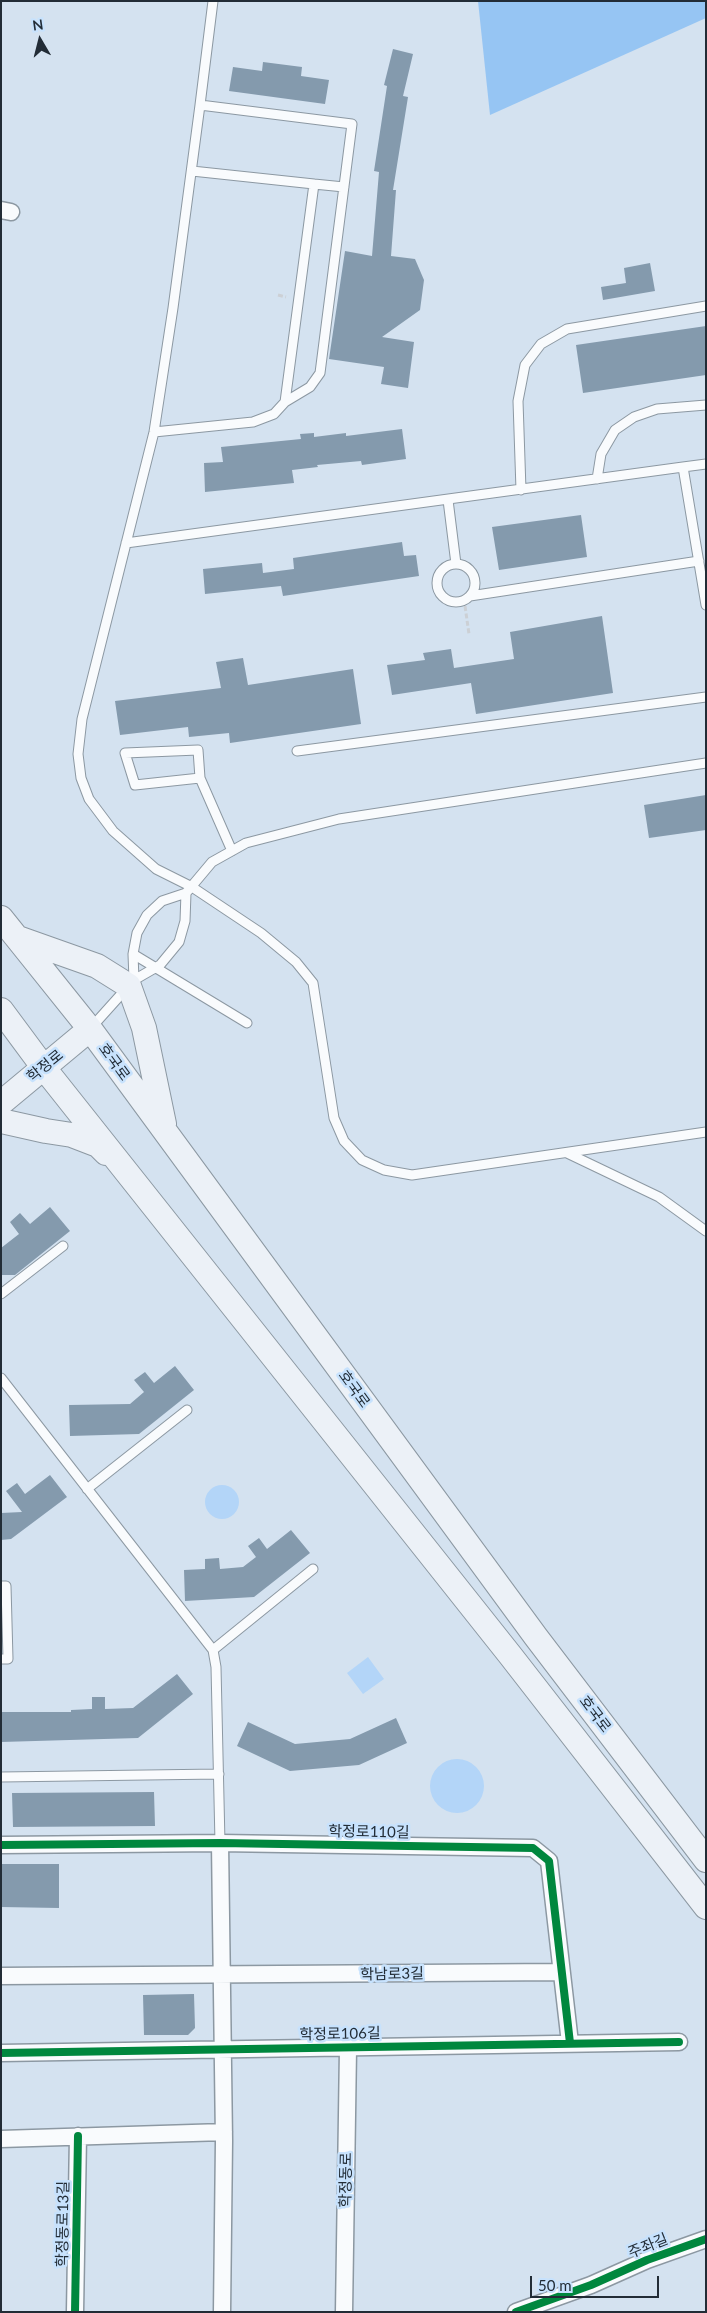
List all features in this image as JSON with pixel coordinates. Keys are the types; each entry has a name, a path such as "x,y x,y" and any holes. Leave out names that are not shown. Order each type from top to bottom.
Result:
{"main road":[{"name":"호국로","path":"1,918 90,1030 536,1637 706,1860"},
{"path":"16,937 97,966 132,983 144,1028 166,1133"},
{"name":"호국로","path":"1,1010 44,1068 130,1174 706,1907"},
{"name":"학정로","path":"1,1103 90,1030"},
{"path":"1,1121 72,1135 98,1146 130,1174"}],"street":[{"name":"학정로110길","path":"1,1845 220,1843 532,1848 549,1861 560,1972 570,2042"},
{"path":"220,1843 224,2132 222,2312"},
{"name":"학남로3길","path":"1,1976 223,1976 560,1972"},
{"name":"학정로106길","path":"1,2053 348,2049 570,2042 679,2042"},
{"name":"학정동로","path":"344,2312 348,2049"},
{"path":"1,2139 224,2132"},
{"name":"학정동로13길","path":"75,2312 78,2136"},
{"name":"주좌길","path":"516,2312 591,2285 647,2260 706,2239"}],"lane":[{"path":"213,1 192,171 154,432 82,719 78,754 81,778 90,798 113,831 156,869 261,933 296,962 312,983 334,1118 344,1141 362,1160 384,1170 412,1175 706,1132"},
{"path":"154,432 253,422 274,414 285,402 310,387 320,373 352,124 200,105"},
{"path":"192,171 344,187"},
{"path":"285,402 314,184"},
{"path":"521,490 518,401 524,365 540,344 566,329 706,306"},
{"path":"598,479 601,454 615,430 634,417 657,409 706,404"},
{"path":"126,542 706,464"},
{"path":"683,467 706,605"},
{"path":"448,500 456,564"},
{"path":"467,598 475,585 468,568 456,564 445,567 437,577 437,590 441,596 452,602 698,561"},
{"path":"297,751 706,697"},
{"path":"200,778 135,785 125,753 198,750 200,778 232,851"},
{"path":"132,983 133,954 137,933 147,915 162,901 189,890 212,862 246,843 339,819 706,763"},
{"path":"90,1030 132,983 160,965 179,942 185,921 189,890"},
{"path":"133,954 247,1023"},
{"path":"566,1153 659,1197 706,1231"},
{"path":"1,1294 64,1246"},
{"path":"1,1378 213,1650 216,1667 220,1843"},
{"path":"87,1489 187,1410"},
{"path":"213,1650 313,1570"},
{"path":"1,1586 6,1586 4,1626 8,1659 1,1659"},
{"path":"1,1777 219,1774"}],"path":[{"path":"467,598 469,634"}],"shaded area":[{"path":"478,1 706,1 706,18 490,115"},
{"path":"222,1485 229,1486 234,1490 238,1495 238,1509 234,1514 229,1518 222,1519 215,1518 210,1514 206,1509 205,1502 206,1495 210,1490 215,1486"},
{"path":"368,1657 384,1679 363,1694 347,1673"},
{"path":"452,1759 462,1759 472,1763 480,1771 484,1786 480,1801 472,1809 462,1813 452,1813 442,1809 434,1801 430,1791 430,1781 434,1771 442,1763"}],"building":[{"path":"393,49 413,54 403,96 408,97 393,190 396,190 391,256 415,259 424,280 420,310 382,337 414,342 408,388 381,384 384,367 329,359 345,251 372,256 379,172 374,171 387,86 384,85"},
{"path":"263,62 302,67 301,76 329,80 325,104 229,91 233,67 262,71"},
{"path":"650,263 655,291 603,300 601,287 626,283 624,268"},
{"path":"706,326 706,375 583,393 576,345"},
{"path":"402,429 406,459 362,465 361,461 317,465 318,467 292,470 294,483 205,492 204,463 223,462 221,447 301,439 300,434 314,433 314,437 346,433 346,436"},
{"path":"581,515 587,557 499,570 492,527"},
{"path":"402,542 404,556 416,555 419,576 283,596 281,586 205,594 203,569 262,563 263,573 294,569 293,558"},
{"path":"602,616 613,693 476,714 471,683 392,695 387,665 425,660 423,653 451,649 454,668 514,659 510,632"},
{"path":"243,658 248,685 353,669 361,724 230,743 229,733 189,737 188,727 120,735 115,701 221,688 216,662"},
{"path":"706,795 706,830 649,838 644,805"},
{"path":"50,1207 70,1231 15,1275 1,1275 1,1248 19,1234 10,1222 20,1213 30,1224"},
{"path":"175,1366 194,1390 139,1434 70,1436 69,1405 130,1404 144,1392 134,1380 145,1372 154,1383"},
{"path":"50,1475 67,1497 11,1539 1,1540 1,1513 22,1512 6,1491 17,1483 25,1494"},
{"path":"291,1530 310,1553 254,1597 185,1601 184,1570 205,1569 205,1559 219,1558 220,1569 243,1567 256,1557 248,1546 259,1538 267,1549"},
{"path":"177,1674 193,1694 138,1738 1,1742 1,1712 71,1712 71,1710 92,1709 92,1697 105,1697 105,1709 133,1708"},
{"path":"396,1718 407,1743 359,1765 290,1771 237,1746 248,1722 295,1744 350,1739"},
{"path":"154,1792 155,1826 13,1827 12,1793"},
{"path":"1,1864 59,1864 59,1908 1,1907"},
{"path":"194,1994 195,2028 188,2035 144,2035 143,1995"}],"cycle path":[{"path":"1,1845 220,1843 533,1848 549,1861 570,2043"},
{"path":"1,2053 679,2042"},
{"path":"75,2312 78,2136"},
{"path":"516,2312 591,2285 647,2260 706,2239"}]}
